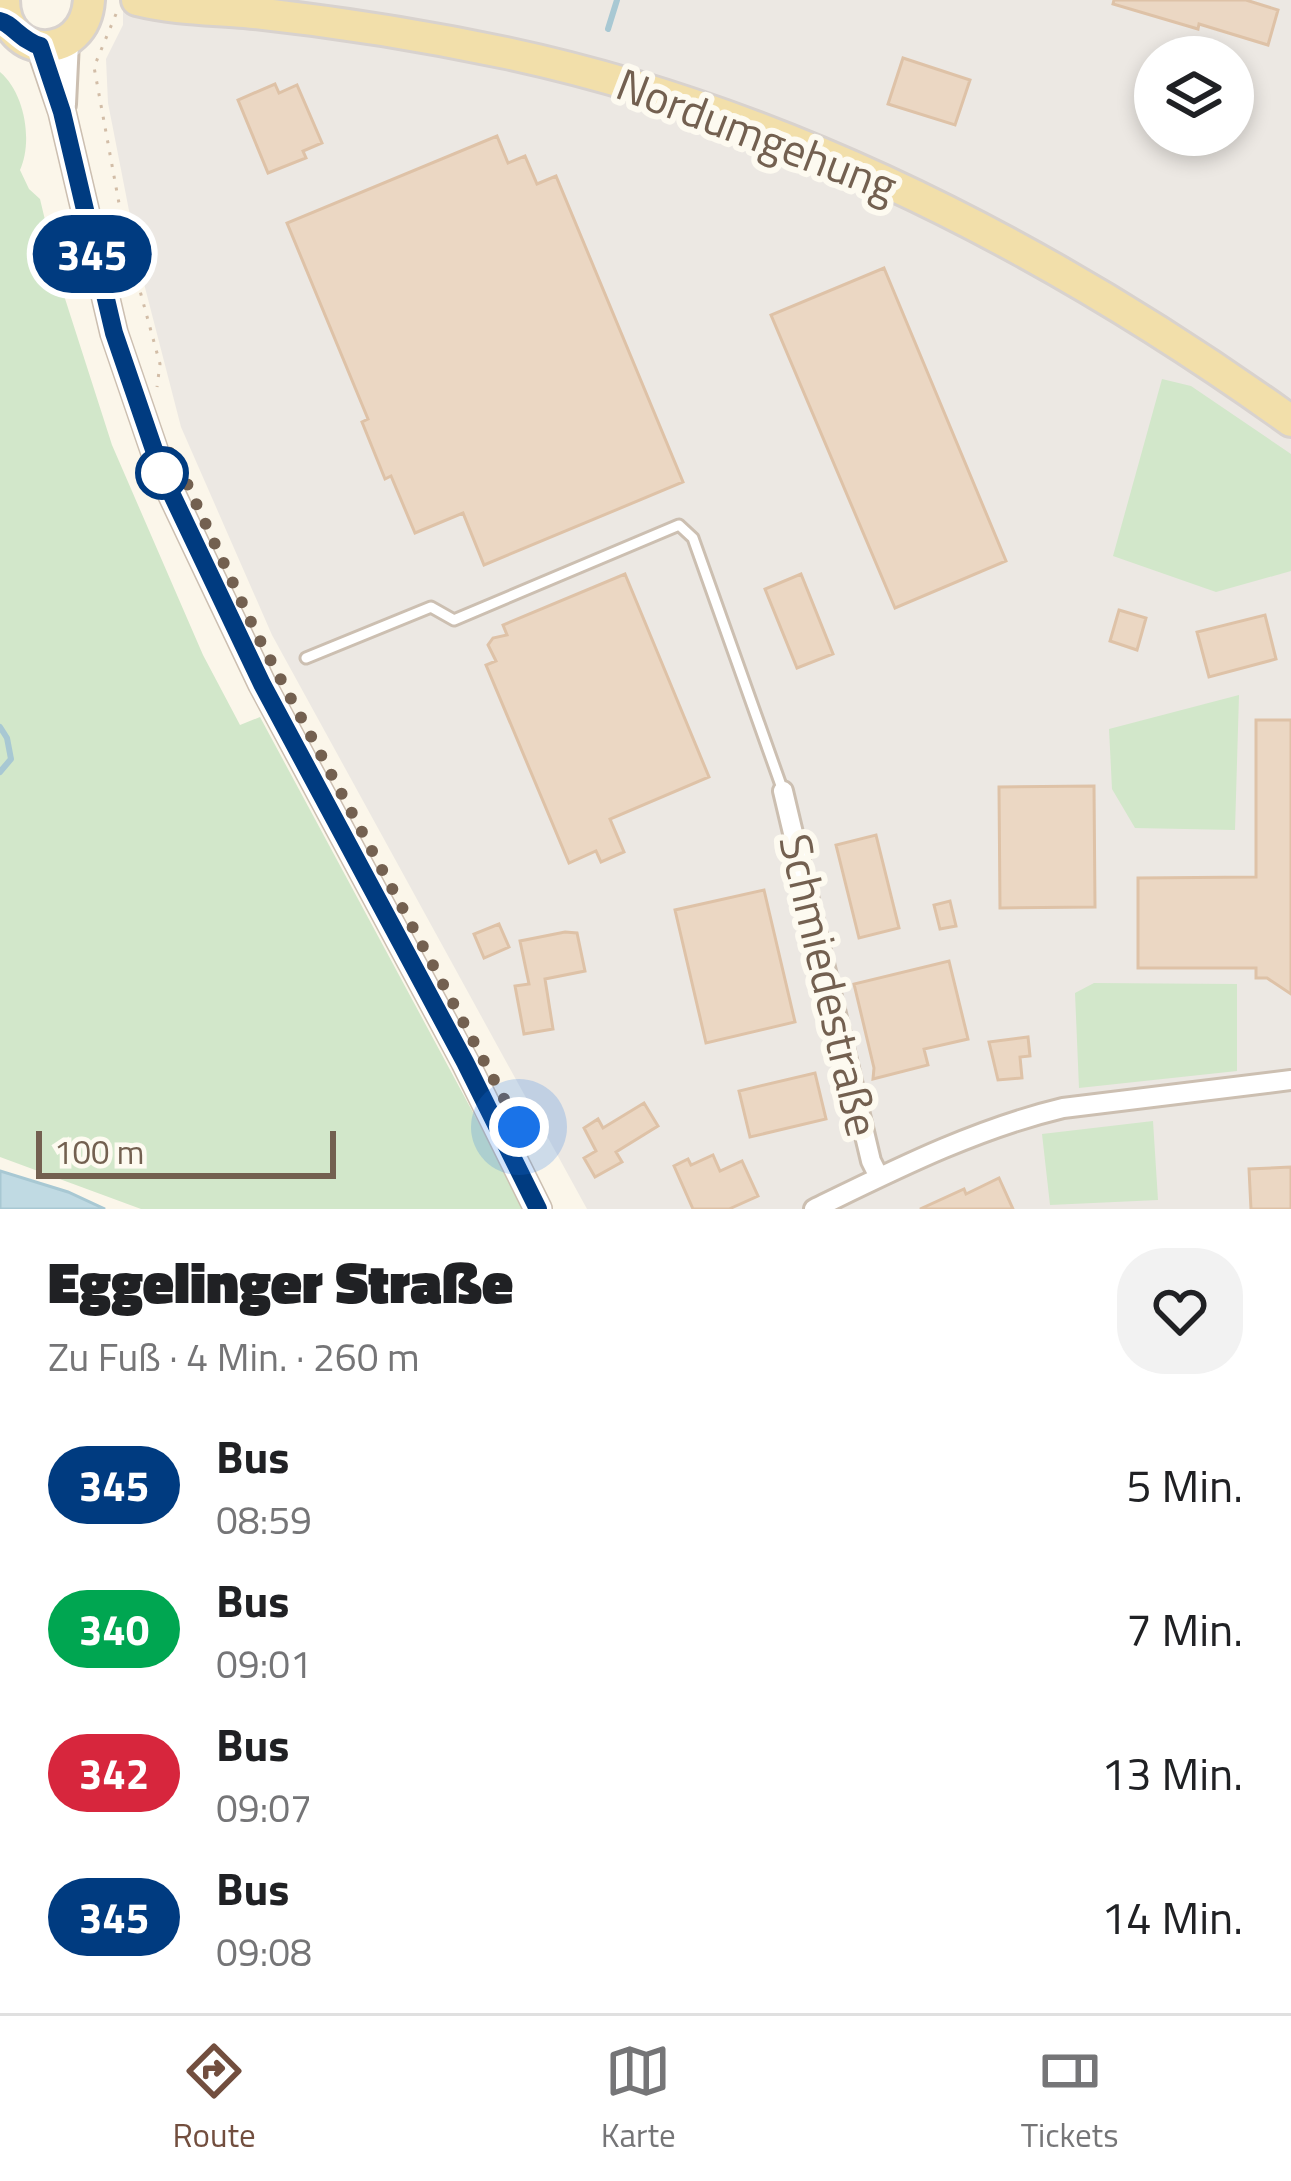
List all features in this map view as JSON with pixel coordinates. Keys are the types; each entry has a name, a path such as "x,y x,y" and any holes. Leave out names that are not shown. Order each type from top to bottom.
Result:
{"main road":[{"path":"4,14 15,34 53,44 119,6"},
{"name":"Nordumgehung","path":"119,6 344,25 508,53 652,91 898,185 1136,316 1291,421"}],"street":[{"path":"53,44 62,112 114,333 163,476 262,684 465,1062 538,1209"},
{"name":"Schmiedestraße","path":"783,791 879,1177"},
{"path":"814,1209 991,1128 1063,1108 1291,1080"}],"lane":[{"path":"306,658 431,607 454,620 679,525 693,538 783,791"}],"path":[{"path":"119,6 94,68 125,236 160,364 154,400"}],"shaded area":[{"path":"123,0 1291,0 1291,1209 587,1209 272,635 181,427 141,272 108,103 106,59 123,25"}],"green space":[{"path":"0,72 21,105 26,146 20,170 40,199 60,283 112,445 203,655 240,725 260,717 525,1209 141,1209 0,1157"},
{"path":"1162,379 1191,386 1291,454 1291,571 1216,592 1113,556"},
{"path":"1239,695 1235,830 1135,828 1112,789 1109,729"},
{"path":"1094,983 1237,984 1237,1071 1079,1088 1075,993"},
{"path":"1153,1121 1158,1200 1050,1205 1042,1134"}],"water":[{"path":"0,1171 68,1192 105,1209 0,1209"}],"building":[{"path":"1114,0 1246,0 1278,10 1268,45 1254,41 1254,36 1199,24 1198,29 1113,4"},
{"path":"903,58 970,80 955,125 888,104"},
{"path":"275,84 279,93 297,85 322,143 303,151 306,158 268,173 238,100"},
{"path":"497,136 508,163 525,156 537,184 556,176 683,482 484,565 463,513 415,533 391,476 385,479 362,422 368,419 287,223"},
{"path":"884,268 1006,561 895,608 771,315"},
{"path":"625,574 709,777 610,819 624,852 601,862 596,851 569,863 486,665 496,661 488,645 493,638 507,635 503,625"},
{"path":"801,574 833,654 797,668 765,589"},
{"path":"1119,610 1146,618 1137,650 1110,641"},
{"path":"1265,615 1276,659 1209,677 1197,632"},
{"path":"1256,720 1291,720 1291,994 1267,978 1256,978 1256,968 1138,968 1138,878 1256,877"},
{"path":"1094,786 1095,907 1000,908 999,787"},
{"path":"876,835 899,928 859,938 836,845"},
{"path":"764,890 795,1022 706,1043 675,910"},
{"path":"950,901 956,926 940,929 934,905"},
{"path":"499,924 509,947 484,958 474,934"},
{"path":"577,933 585,971 545,979 553,1029 524,1034 515,986 529,984 520,941"},
{"path":"949,961 968,1039 924,1049 928,1065 873,1079 854,984"},
{"path":"1028,1037 1030,1056 1020,1057 1022,1078 998,1080 989,1042"},
{"path":"815,1073 826,1119 750,1137 739,1091"},
{"path":"644,1103 658,1126 616,1152 622,1162 595,1177 584,1158 596,1151 584,1128 598,1119 603,1128"},
{"path":"713,1155 720,1171 742,1161 758,1196 729,1209 693,1209 674,1166 688,1159 691,1165"},
{"path":"1291,1167 1291,1209 1251,1209 1249,1169"},
{"path":"999,1178 1013,1209 920,1209 964,1189 966,1194"}],"waterway":[{"path":"608,29 617,0"},
{"path":"0,727 11,759 0,772"}],"bus line":[{"name":"345","path":"0,21 40,46 62,112 114,333 163,476 262,684 465,1062 538,1209"}],"route":[{"path":"162,473 171,449 256,633 519,1127"}]}
